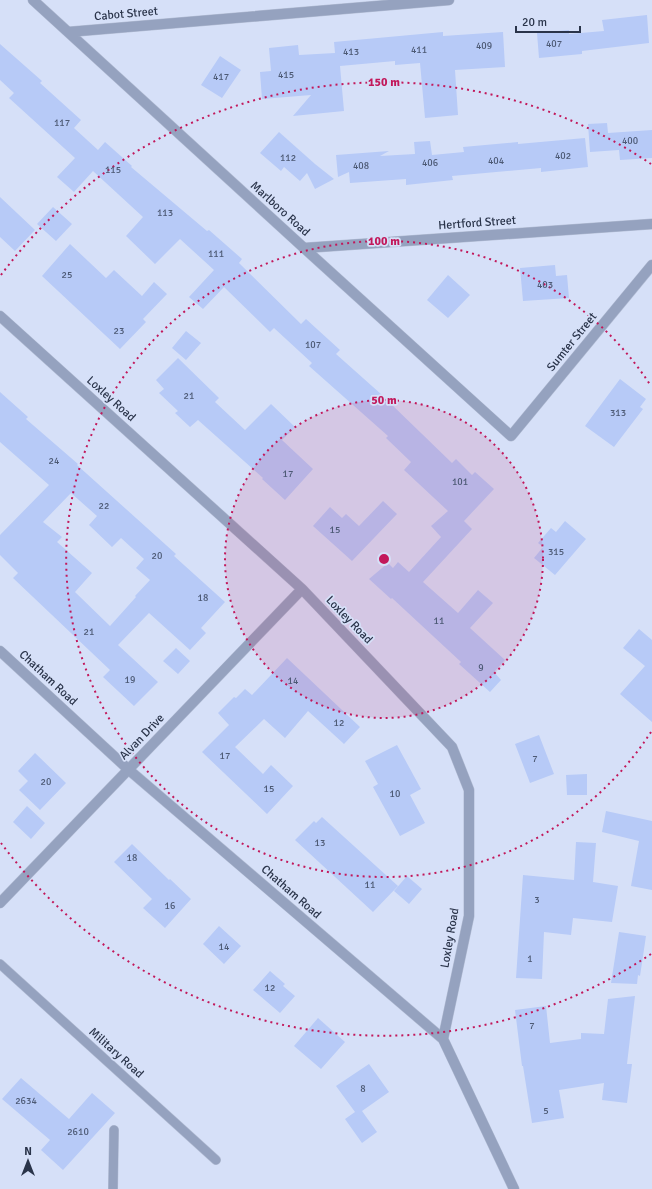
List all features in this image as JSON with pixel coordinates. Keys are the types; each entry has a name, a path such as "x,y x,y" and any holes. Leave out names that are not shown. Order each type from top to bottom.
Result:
{"street":[{"name":"Marlboro Road","path":"33,0 511,436"},
{"name":"Cabot Street","path":"68,32 450,0"},
{"name":"Hertford Street","path":"304,248 652,224"},
{"name":"Sumter Street","path":"511,436 652,265"},
{"name":"Loxley Road","path":"0,316 302,590 452,747 469,790 469,916 443,1039"},
{"name":"Alvan Drive","path":"0,903 302,590"},
{"name":"Chatham Road","path":"0,651 129,770 443,1039 514,1189"}],"lane":[{"name":"Military Road","path":"0,964 216,1160"},
{"path":"113,1189 114,1130"}],"building":[{"path":"647,15 649,43 582,51 582,54 539,58 537,33 569,30 569,34 604,31 602,20"},
{"path":"443,32 443,36 503,32 505,67 455,70 458,115 425,118 420,63 395,65 395,61 340,66 344,111 293,116 311,95 262,99 260,72 271,71 269,48 298,45 299,55 335,53 334,42"},
{"path":"0,44 42,81 40,83 81,120 74,128 98,150 105,142 132,166 131,167 207,231 209,230 242,259 239,263 301,324 306,319 340,350 336,354 391,403 452,463 456,459 472,475 475,472 494,489 464,521 472,529 423,582 458,613 478,590 493,603 470,628 505,660 494,672 501,680 490,692 459,664 461,662 392,598 391,599 369,579 388,563 393,568 398,562 409,572 441,537 431,526 448,511 404,470 411,462 386,438 388,436 309,366 312,363 274,328 270,332 224,287 203,309 189,297 214,270 180,239 155,264 126,236 143,217 93,171 74,192 57,177 75,158 9,98 14,93 0,80"},
{"path":"220,56 241,70 222,98 201,85"},
{"path":"607,123 608,133 652,130 652,158 620,160 619,150 590,152 588,124"},
{"path":"279,132 334,179 315,189 307,173 300,181 284,167 281,171 260,153"},
{"path":"585,138 588,167 541,172 541,168 452,176 453,180 406,185 406,179 350,183 349,172 338,177 336,155 389,151 380,156 415,154 414,142 430,141 432,155 464,152 463,147"},
{"path":"0,197 35,230 15,251 0,237"},
{"path":"53,207 72,224 56,241 37,224"},
{"path":"70,244 106,278 114,270 142,296 154,282 167,294 143,319 146,322 120,349 42,276"},
{"path":"555,265 556,276 567,275 569,298 523,301 520,268"},
{"path":"448,275 470,295 448,318 427,300"},
{"path":"186,331 201,343 186,360 172,348"},
{"path":"178,358 219,398 215,402 245,430 271,404 295,427 282,440 313,469 285,500 262,479 263,478 198,420 190,427 175,413 178,411 159,393 164,389 156,380"},
{"path":"620,379 646,399 640,407 643,409 614,447 585,426"},
{"path":"0,392 28,417 26,419 78,464 77,465 176,554 174,556 225,602 201,628 206,633 190,650 149,613 118,645 158,682 134,706 103,677 110,670 13,578 18,573 0,555 0,535 49,485 0,442","holes":["71,493 97,516 89,525 112,547 121,538 144,559 136,568 150,580 110,626 75,592 92,573 57,542 62,537 43,522"]},
{"path":"383,501 397,514 352,561 313,526 330,507 342,518 346,514 359,526"},
{"path":"565,521 586,539 555,575 534,558 543,547 538,543 551,528 556,532"},
{"path":"639,629 652,640 652,722 620,694 645,666 623,648"},
{"path":"176,648 190,661 178,674 163,661"},
{"path":"287,658 360,727 344,744 308,711 285,738 264,719 235,747 263,774 271,765 293,786 267,814 202,752 229,725 218,713 234,697 236,698 245,689 252,695"},
{"path":"539,735 554,774 530,783 515,744"},
{"path":"397,745 421,789 410,795 425,823 400,836 373,787 378,784 365,761"},
{"path":"35,753 66,783 40,810 19,790 28,781 18,771"},
{"path":"587,774 587,795 567,795 566,775"},
{"path":"27,806 45,823 31,839 13,822"},
{"path":"606,811 652,821 652,890 631,886 639,841 602,832"},
{"path":"322,817 398,886 373,912 295,840 314,821 316,823"},
{"path":"576,842 596,843 593,882 618,886 612,922 573,918 571,935 544,932 542,979 516,978 523,875 574,880"},
{"path":"132,844 191,899 165,928 143,908 152,899 114,862"},
{"path":"407,876 422,889 409,904 394,891"},
{"path":"219,926 241,946 224,964 203,944"},
{"path":"619,932 646,936 640,976 638,975 637,984 611,983"},
{"path":"270,971 285,984 283,986 295,996 280,1013 253,990"},
{"path":"635,996 627,1064 632,1064 627,1103 602,1100 604,1083 559,1090 564,1118 532,1123 522,1066 515,1010 546,1006 550,1043 581,1039 581,1033 604,1034 608,999"},
{"path":"318,1018 345,1042 321,1069 294,1046"},
{"path":"369,1064 389,1092 362,1111 377,1132 362,1143 345,1119 355,1112 336,1086"},
{"path":"21,1078 69,1119 92,1093 115,1113 63,1170 41,1150 50,1140 2,1099"}]}
